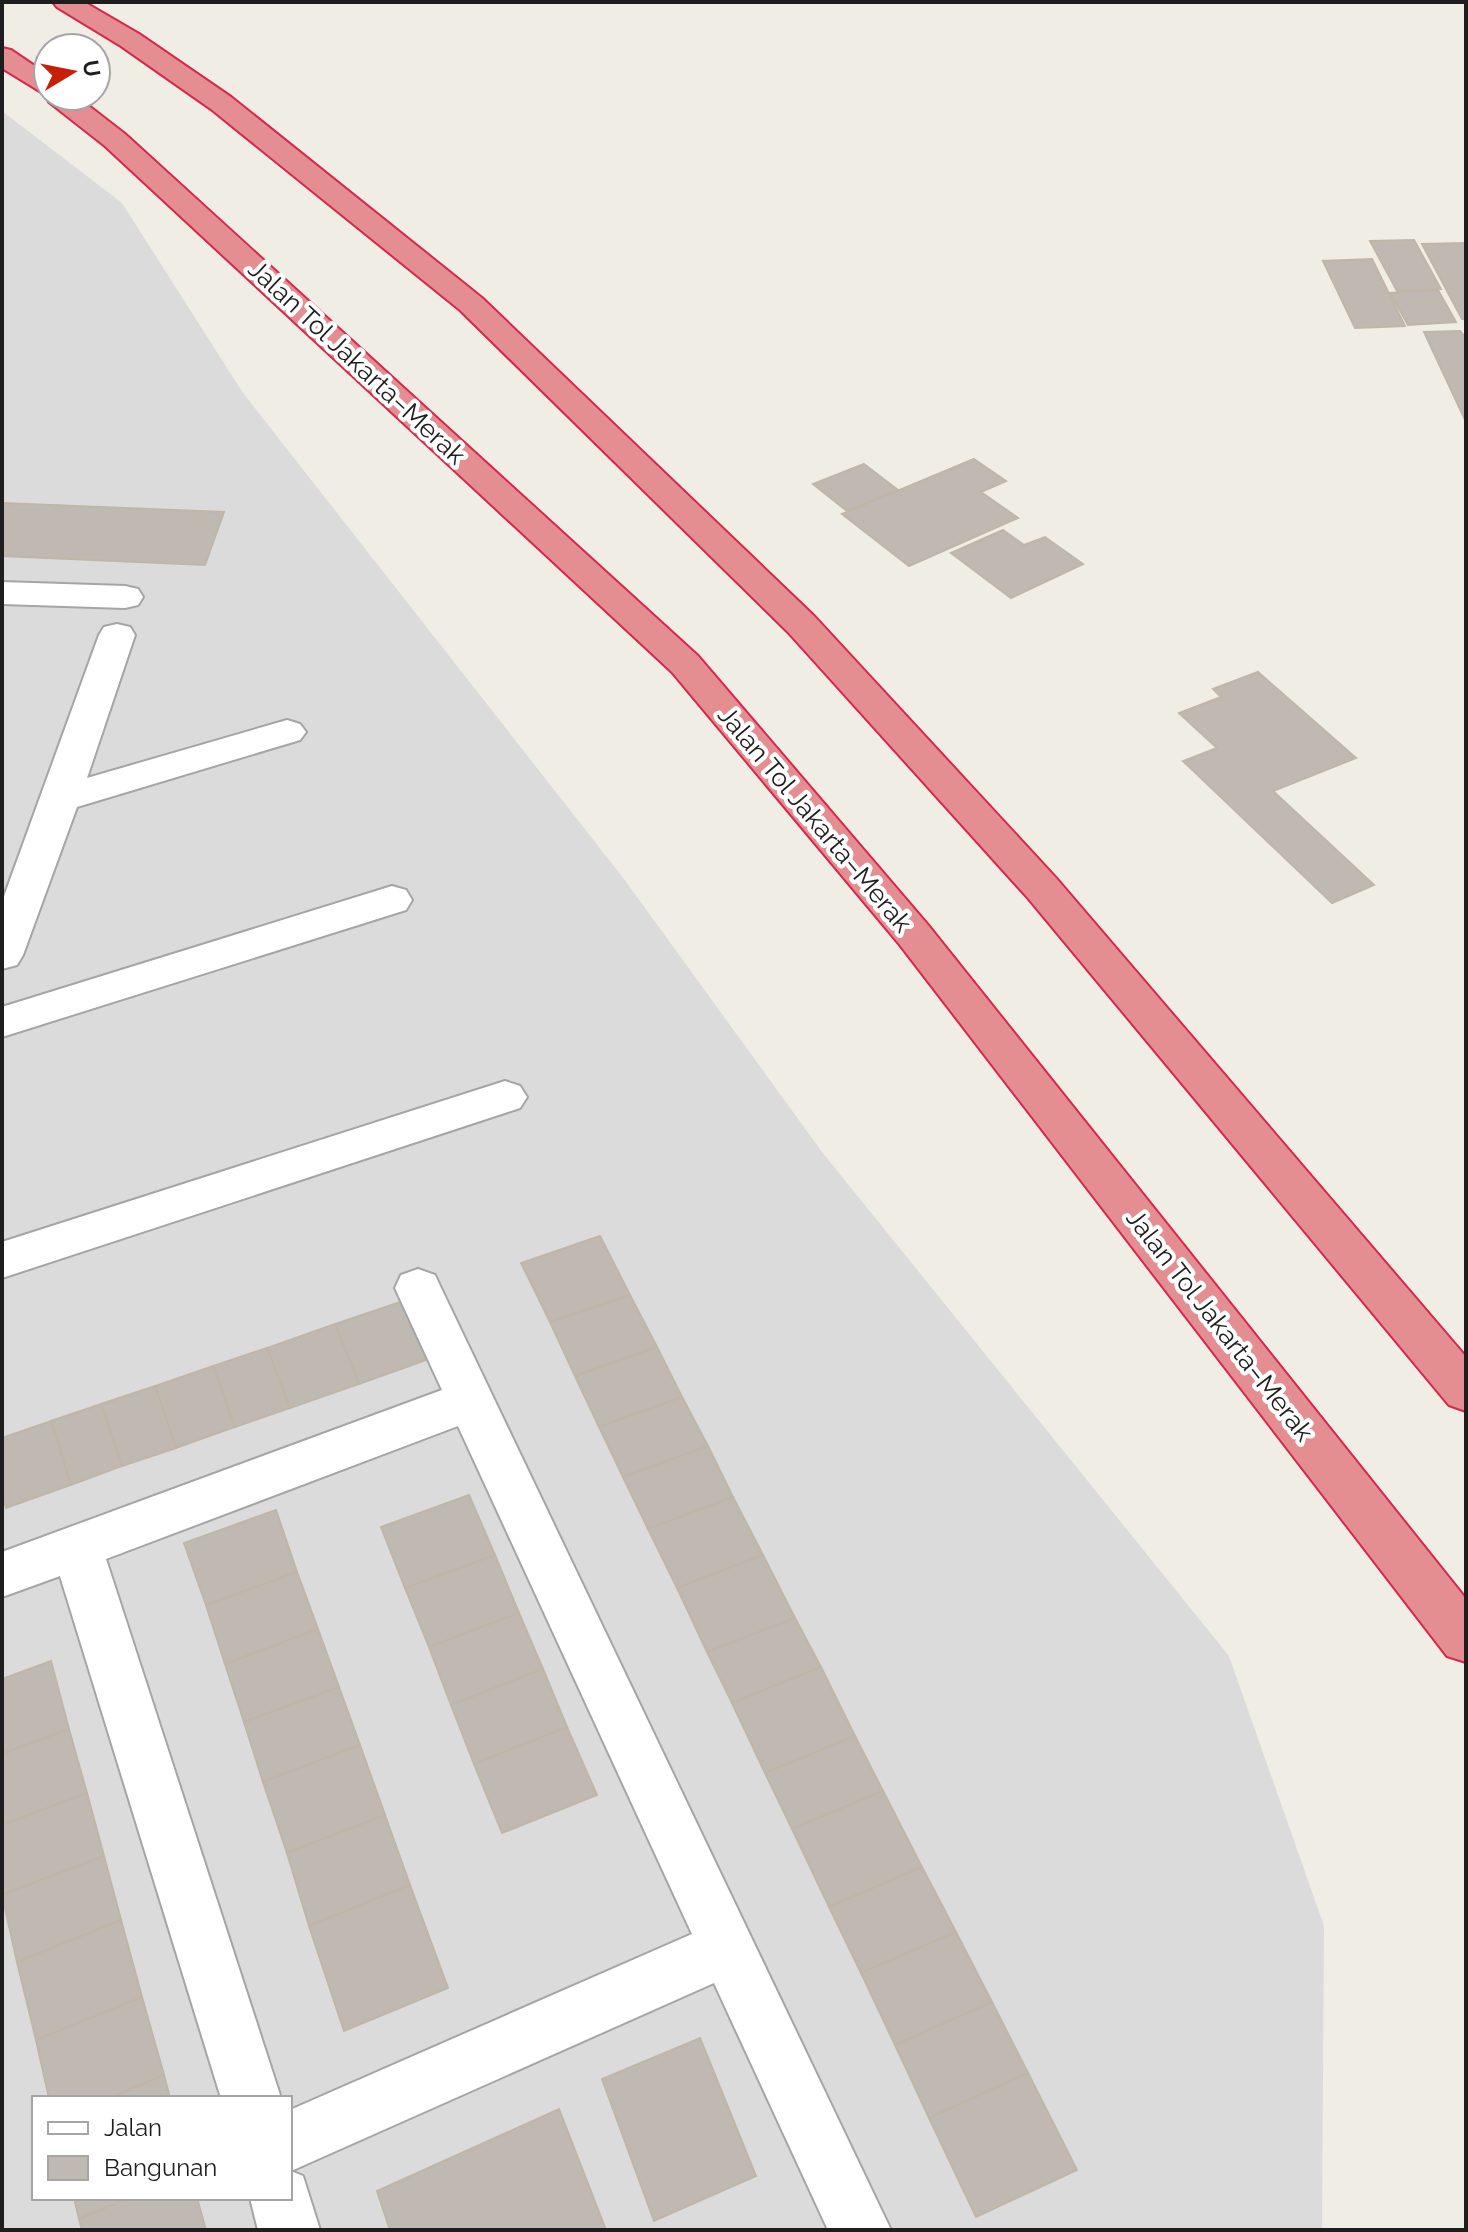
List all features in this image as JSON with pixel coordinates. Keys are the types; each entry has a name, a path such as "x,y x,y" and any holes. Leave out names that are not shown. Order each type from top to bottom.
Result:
{"highway":[{"path":"66,2 130,40 221,103 471,304 801,624 1042,888 1466,1391"},
{"path":"2,56 32,76"},
{"name":"Jalan Tol Jakarta–Merak","path":"79,112 115,140 685,664 914,935 1466,1639"}],"street":[{"path":"2,593 125,597"},
{"path":"2,955 61,799 117,635"},
{"path":"61,799 287,732"},
{"path":"2,1022 392,900"},
{"path":"2,1260 505,1097"},
{"path":"418,1288 860,2230"},
{"path":"2,1575 471,1400"},
{"path":"77,1549 250,2096"},
{"path":"292,2140 727,1948"},
{"path":"282,2200 289,2230"}],"shaded area":[{"path":"2,111 122,203 243,393 624,879 822,1152 1229,1656 1324,1926 1322,2230 2,2230"}],"building":[{"path":"1414,240 1441,289 1397,291 1370,241"},
{"path":"1466,243 1466,319 1462,319 1422,244"},
{"path":"1372,259 1405,326 1355,328 1323,261"},
{"path":"1438,290 1456,322 1408,325 1390,293"},
{"path":"1460,331 1466,338 1466,422 1424,332"},
{"path":"974,459 1006,481 981,492 1018,518 909,566 842,514"},
{"path":"864,464 898,490 847,511 813,484"},
{"path":"2,503 224,512 205,565 2,556"},
{"path":"1003,530 1024,545 1045,537 1083,564 1011,598 951,553"},
{"path":"1258,672 1356,758 1273,791 1374,885 1332,903 1183,761 1217,748 1179,713 1221,697 1213,689"},
{"path":"600,1236 630,1295 550,1322 521,1263"},
{"path":"630,1295 657,1347 575,1376 550,1322"},
{"path":"406,1300 432,1358 359,1384 335,1324"},
{"path":"335,1324 359,1384 290,1408 267,1348"},
{"path":"657,1347 682,1397 599,1427 575,1376"},
{"path":"267,1348 290,1408 235,1427 213,1366"},
{"path":"213,1366 235,1427 176,1448 155,1386"},
{"path":"155,1386 176,1448 122,1466 101,1404"},
{"path":"682,1397 708,1446 623,1477 599,1427"},
{"path":"101,1404 122,1466 71,1485 51,1421"},
{"path":"51,1421 71,1485 6,1508 2,1493 2,1438"},
{"path":"708,1446 733,1497 648,1529 623,1477"},
{"path":"469,1495 495,1555 405,1588 381,1527"},
{"path":"733,1497 763,1555 677,1588 648,1529"},
{"path":"276,1510 297,1572 206,1605 184,1543"},
{"path":"495,1555 519,1613 429,1647 405,1588"},
{"path":"763,1555 795,1618 707,1652 677,1588"},
{"path":"297,1572 318,1629 225,1664 206,1605"},
{"path":"519,1613 543,1669 451,1705 429,1647"},
{"path":"795,1618 821,1667 732,1703 707,1652"},
{"path":"318,1629 339,1687 244,1722 225,1664"},
{"path":"51,1661 69,1729 2,1754 2,1679"},
{"path":"821,1667 855,1736 765,1773 732,1703"},
{"path":"543,1669 567,1727 474,1764 451,1705"},
{"path":"339,1687 360,1745 263,1782 244,1722"},
{"path":"567,1727 597,1795 502,1833 474,1764"},
{"path":"69,1729 87,1793 2,1825 2,1754"},
{"path":"855,1736 883,1791 792,1829 765,1773"},
{"path":"360,1745 385,1815 287,1853 263,1782"},
{"path":"883,1791 922,1867 829,1907 792,1829"},
{"path":"87,1793 104,1856 2,1895 2,1825"},
{"path":"385,1815 410,1885 309,1926 287,1853"},
{"path":"104,1856 121,1920 17,1962 2,1895"},
{"path":"922,1867 956,1932 861,1973 829,1907"},
{"path":"410,1885 448,1988 344,2031 309,1926"},
{"path":"121,1920 142,1997 36,2040 17,1962"},
{"path":"956,1932 992,2002 895,2045 861,1973"},
{"path":"142,1997 164,2075 114,2096 49,2096 36,2040"},
{"path":"992,2002 1028,2073 929,2118 895,2045"},
{"path":"700,2038 756,2176 654,2221 602,2079"},
{"path":"1028,2073 1077,2170 976,2217 929,2118"},
{"path":"164,2075 169,2096 114,2096"},
{"path":"559,2109 606,2230 390,2230 377,2191"},
{"path":"74,2200 124,2200 79,2219"},
{"path":"124,2200 198,2200 206,2230 82,2230 79,2219"}]}
